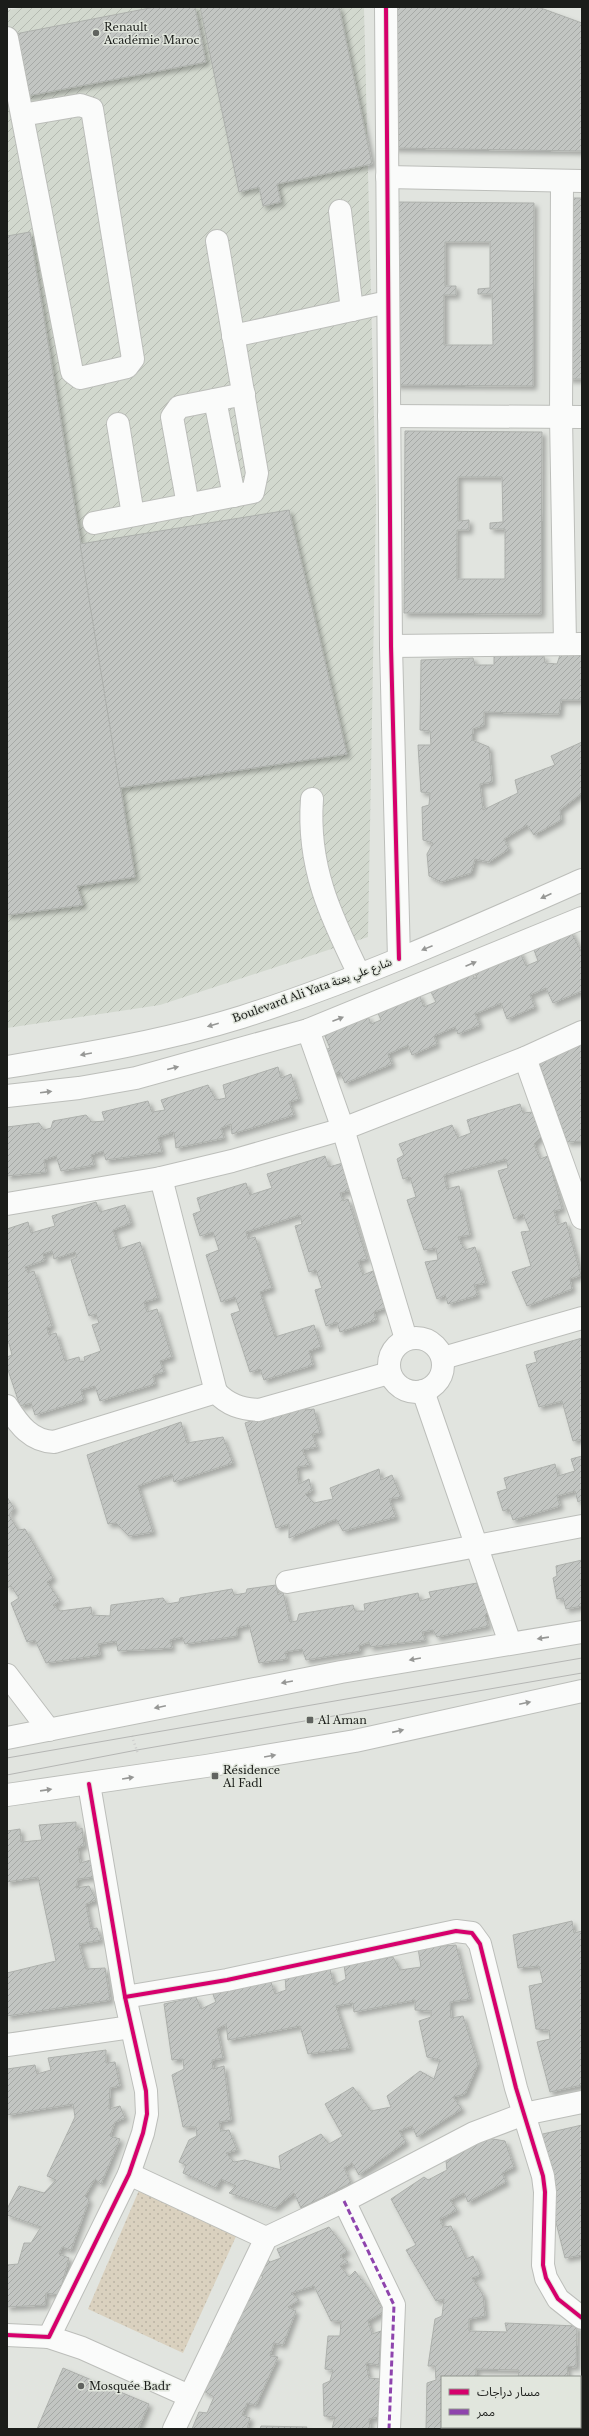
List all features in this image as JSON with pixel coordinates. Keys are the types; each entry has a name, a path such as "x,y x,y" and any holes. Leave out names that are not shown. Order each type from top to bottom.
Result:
{"street":[{"path":"386,7 391,646 399,959"},
{"path":"7,38 72,372 80,378 127,367 132,359 92,109 80,105 22,115"},
{"path":"387,177 572,181 574,644 391,646"},
{"path":"340,211 352,310"},
{"path":"94,523 253,492 257,473 217,241"},
{"path":"233,336 388,302"},
{"path":"188,505 172,417 179,407 244,394"},
{"path":"215,400 234,496"},
{"path":"389,416 572,417"},
{"path":"118,424 133,516"},
{"path":"312,799 310,824 312,848 317,872 327,903 358,974"},
{"name":"Boulevard Ali Yata شارع علي يعتة","path":"7,1067 130,1046 242,1017 399,959 582,880"},
{"path":"7,1096 79,1088 136,1078 308,1030 582,918"},
{"path":"308,1030 343,1129 406,1339"},
{"path":"7,1204 161,1178 232,1161 343,1129 525,1058 582,1032"},
{"path":"525,1058 582,1218"},
{"path":"161,1178 216,1392 230,1404 247,1410 259,1410 390,1373"},
{"path":"443,1358 582,1318"},
{"path":"414,1337 429,1340 435,1345 443,1358 443,1366 439,1378 431,1388 423,1391 406,1390 393,1380 388,1363 391,1352 397,1344 414,1337"},
{"path":"423,1391 510,1643"},
{"path":"7,1406 16,1420 35,1438 54,1442 216,1392"},
{"path":"287,1582 582,1526"},
{"path":"7,1738 229,1693 510,1643 582,1632"},
{"path":"7,1675 49,1730"},
{"path":"7,1795 144,1776 355,1741 582,1691"},
{"path":"49,2337 129,2174 138,2153 147,2114 146,2090 125,1997 89,1784"},
{"path":"125,1997 227,1980 456,1931 472,1934 480,1944 516,2088 543,2176 545,2192 543,2266 546,2278 558,2300 582,2318"},
{"path":"7,2045 131,2027"},
{"path":"174,2429 266,2238 344,2201 474,2133 524,2114 582,2102"},
{"path":"129,2174 266,2238"},
{"path":"344,2201 394,2306 389,2429"},
{"path":"7,2335 49,2337 82,2348 189,2396"}],"path":[{"path":"125,1714 144,1776"}],"shaded area":[{"path":"25,7 364,7 376,501 368,937 160,1005 7,1028 7,10"},
{"path":"140,2188 238,2232 183,2353 88,2309"}],"building":[{"path":"155,7 195,7 206,62 27,96 15,34"},
{"path":"200,7 339,7 372,164 277,184 281,202 263,206 259,187 239,192"},
{"path":"393,7 538,7 582,23 582,151 393,148"},
{"path":"569,198 582,198 582,379 568,379"},
{"path":"396,202 534,203 533,386 395,385","holes":["445,242 490,242 490,288 478,289 478,294 492,294 493,345 444,345 444,295 456,295 456,286 445,286"]},
{"path":"30,232 135,877 77,886 83,905 7,915 7,236"},
{"path":"405,431 542,432 541,614 404,613","holes":["458,477 502,477 503,522 490,523 490,529 505,529 505,579 457,579 457,530 469,530 469,520 458,521"]},
{"path":"289,510 347,754 120,788 80,544"},
{"path":"560,655 582,655 582,700 561,700 559,714 484,712 484,725 473,729 472,740 489,747 492,782 480,784 483,810 518,793 515,780 555,765 551,756 582,742 582,793 560,810 561,820 534,835 527,825 504,839 509,849 489,862 475,859 471,873 441,882 429,876 427,854 433,843 423,840 422,807 429,805 430,793 421,792 418,745 431,745 430,731 420,730 421,660 473,658 475,665 494,665 494,656 544,656 545,663 557,664"},
{"path":"570,930 582,953 582,991 553,1003 546,988 530,995 535,1007 507,1019 501,1003 475,1014 480,1025 458,1034 455,1027 434,1036 437,1044 412,1055 408,1045 388,1054 392,1064 345,1083 340,1072 332,1075 322,1051 330,1048 324,1034 368,1016 371,1024 381,1020 377,1011 419,994 424,1007 436,1002 430,990 471,972 475,979 477,978 473,969 519,950 526,966 538,961 533,947"},
{"path":"582,1045 582,1141 567,1142 537,1057"},
{"path":"278,1067 281,1078 291,1074 299,1099 289,1102 294,1115 232,1134 231,1124 221,1128 224,1138 176,1148 174,1132 158,1137 162,1152 106,1160 103,1151 91,1155 94,1165 61,1171 56,1156 44,1160 46,1172 7,1176 7,1127 39,1123 44,1130 51,1128 53,1121 86,1115 92,1122 105,1121 102,1112 148,1101 152,1112 165,1110 161,1100 208,1085 216,1100 226,1098 223,1085"},
{"path":"520,1104 523,1113 533,1112 542,1136 534,1144 540,1159 548,1156 562,1209 554,1211 558,1225 566,1222 581,1275 570,1279 572,1289 527,1306 512,1272 531,1266 521,1232 530,1231 523,1214 514,1219 498,1171 508,1168 506,1159 444,1175 447,1189 459,1186 470,1235 458,1237 465,1250 475,1247 486,1283 474,1285 478,1295 448,1304 445,1295 437,1299 425,1262 438,1260 436,1248 424,1250 407,1200 416,1197 410,1177 403,1179 397,1159 404,1155 399,1144 452,1125 458,1138 471,1133 467,1120"},
{"path":"325,1156 329,1167 343,1163 351,1190 340,1193 343,1201 348,1199 367,1259 358,1261 363,1275 373,1271 385,1308 374,1312 376,1320 340,1332 337,1322 326,1326 315,1290 322,1288 316,1270 309,1272 295,1226 302,1224 300,1215 246,1232 248,1239 255,1237 272,1288 260,1292 275,1337 314,1325 321,1347 309,1351 313,1365 264,1380 260,1369 250,1372 231,1314 240,1311 235,1297 221,1302 206,1255 219,1250 213,1232 200,1236 193,1214 201,1211 197,1198 246,1183 250,1195 272,1188 267,1174"},
{"path":"96,1202 100,1212 125,1205 131,1223 113,1230 119,1249 140,1242 158,1298 144,1302 147,1312 157,1309 172,1357 160,1361 164,1372 153,1375 155,1384 100,1401 95,1386 81,1390 84,1400 35,1415 31,1403 20,1406 7,1367 7,1357 12,1355 9,1343 7,1343 7,1229 28,1222 31,1233 55,1226 52,1216","holes":["52,1251 54,1259 75,1252 77,1257 71,1260 89,1316 96,1314 99,1323 92,1325 101,1351 84,1357 85,1361 80,1362 79,1357 65,1361 56,1333 49,1335 47,1328 52,1326 34,1271 28,1273 25,1267 45,1260 43,1254"]},
{"path":"582,1338 582,1439 573,1441 562,1401 539,1407 526,1365 537,1362 534,1352"},
{"path":"303,1403 306,1410 314,1409 320,1433 312,1434 317,1447 302,1450 310,1465 297,1467 299,1484 309,1479 312,1491 305,1494 314,1503 333,1499 330,1488 379,1469 381,1480 392,1475 401,1497 389,1499 396,1517 343,1531 336,1519 289,1538 289,1524 276,1528 245,1423"},
{"path":"181,1422 187,1443 223,1437 233,1463 174,1482 172,1474 138,1486 153,1532 129,1536 116,1523 108,1524 87,1455"},
{"path":"582,1456 582,1500 578,1502 575,1491 557,1496 560,1506 513,1520 509,1509 503,1511 497,1492 507,1489 504,1478 555,1464 558,1476 575,1471 571,1459"},
{"path":"7,1497 14,1508 9,1515 18,1530 25,1529 53,1578 47,1582 60,1601 53,1605 60,1611 91,1607 92,1615 110,1616 111,1605 163,1598 167,1604 179,1602 180,1598 232,1589 234,1595 246,1593 247,1589 276,1585 278,1595 283,1592 290,1622 297,1621 299,1614 353,1605 355,1611 365,1611 364,1604 418,1593 420,1601 431,1598 429,1592 477,1583 479,1591 485,1588 491,1613 485,1615 488,1626 437,1637 433,1630 422,1632 425,1640 370,1647 369,1642 359,1646 360,1651 306,1660 302,1649 285,1652 287,1659 259,1663 249,1625 237,1628 237,1636 185,1644 182,1637 170,1640 172,1648 118,1651 116,1641 98,1644 100,1655 46,1663 35,1640 27,1642 11,1603 19,1598 11,1586 7,1588"},
{"path":"582,1560 582,1606 566,1609 563,1598 557,1599 553,1578 557,1576 556,1566"},
{"path":"76,1822 76,1831 82,1828 84,1846 78,1847 80,1863 91,1860 93,1877 78,1879 76,1888 89,1886 96,1900 86,1904 91,1929 97,1928 101,1940 79,1944 86,1969 105,1968 110,2000 7,2016 7,1973 56,1961 38,1877 7,1882 7,1831 20,1829 21,1842 42,1840 39,1825"},
{"path":"572,1921 574,1933 582,1931 582,2085 550,2092 537,2042 550,2039 549,2030 536,2029 529,1986 543,1983 539,1966 518,1968 513,1935"},
{"path":"456,1945 470,1999 450,2002 451,2018 463,2016 478,2064 465,2094 453,2097 462,2109 417,2137 412,2126 399,2131 406,2142 359,2175 352,2163 344,2168 351,2183 301,2208 294,2193 275,2208 229,2193 236,2186 221,2179 216,2188 183,2173 186,2165 179,2162 189,2140 197,2136 196,2127 183,2127 172,2075 184,2069 183,2059 172,2060 164,2004 196,1997 201,2009 216,2002 212,1992 271,1982 275,1994 286,1990 285,1976 330,1969 334,1985 346,1979 344,1965 393,1957 400,1970 421,1967 418,1948","holes":["415,2000 415,2010 431,2011 431,2017 419,2021 427,2057 440,2060 434,2079 420,2071 387,2096 391,2107 371,2111 353,2087 325,2104 343,2136 329,2144 321,2134 279,2156 281,2170 245,2160 234,2162 226,2153 237,2150 229,2130 221,2131 219,2122 231,2120 224,2066 213,2069 212,2060 223,2058 217,2029 226,2024 228,2040 300,2026 308,2054 350,2048 336,2006 353,2003 354,2012"]},
{"path":"106,2050 106,2063 115,2062 120,2086 110,2088 109,2109 120,2106 125,2118 115,2122 110,2136 120,2139 101,2184 95,2179 85,2196 89,2200 71,2250 62,2247 59,2254 69,2258 59,2295 46,2293 45,2305 7,2307 7,2265 18,2264 24,2243 31,2243 41,2227 7,2215 7,2209 19,2186 44,2193 56,2180 47,2176 75,2117 73,2104 7,2115 7,2069 35,2065 37,2074 51,2070 48,2058"},
{"path":"582,2125 582,2255 565,2258 534,2136"},
{"path":"487,2138 505,2141 514,2167 502,2173 506,2182 468,2202 464,2193 450,2200 457,2210 440,2219 443,2227 451,2226 466,2259 473,2256 481,2275 472,2278 483,2295 485,2316 469,2319 469,2331 507,2332 505,2323 577,2326 576,2367 567,2366 568,2376 518,2376 519,2370 476,2369 476,2376 441,2376 441,2428 483,2429 426,2429 427,2383 436,2380 435,2366 428,2366 435,2319 442,2316 444,2299 436,2301 406,2250 416,2245 391,2199 424,2177 428,2180 447,2170 446,2161"},
{"path":"329,2227 347,2251 340,2256 348,2262 340,2266 349,2277 355,2271 385,2311 368,2321 372,2334 381,2331 379,2365 366,2363 369,2378 380,2379 378,2417 369,2419 370,2429 332,2429 335,2417 324,2416 323,2384 330,2381 333,2370 325,2369 328,2336 340,2336 341,2321 331,2321 314,2286 291,2293 299,2300 288,2307 296,2311 283,2345 274,2343 270,2356 278,2357 256,2405 247,2403 242,2415 250,2418 247,2429 192,2429 199,2412 207,2413 214,2397 202,2390 222,2342 230,2344 233,2333 225,2330 246,2286 256,2285 263,2277 255,2268 267,2259 270,2262 281,2258 277,2249"},
{"name":"Mosquée Badr","path":"63,2368 149,2404 138,2429 37,2429"},
{"path":"261,2426 307,2427 306,2429 260,2429"},
{"path":"526,2428 575,2428 575,2429"}],"tram line":[{"path":"7,1758 582,1658"},
{"path":"7,1775 137,1750 582,1673"}],"marked path":[{"path":"344,2201 394,2305 389,2429"}],"cycle path":[{"path":"386,7 391,646 399,959"},
{"path":"7,2335 49,2337 129,2174 143,2133 147,2114 146,2091 125,1997 89,1784"},
{"path":"125,1997 227,1980 456,1931 472,1933 480,1944 516,2088 543,2176 545,2192 543,2265 546,2278 558,2299 582,2318"}],"place":[{"name":"Renault Académie Maroc","path":"96,33"},
{"name":"Al Aman","path":"310,1720"},
{"name":"Résidence Al Fadl","path":"215,1776"},
{"name":"Mosquée Badr","path":"81,2386"}]}
